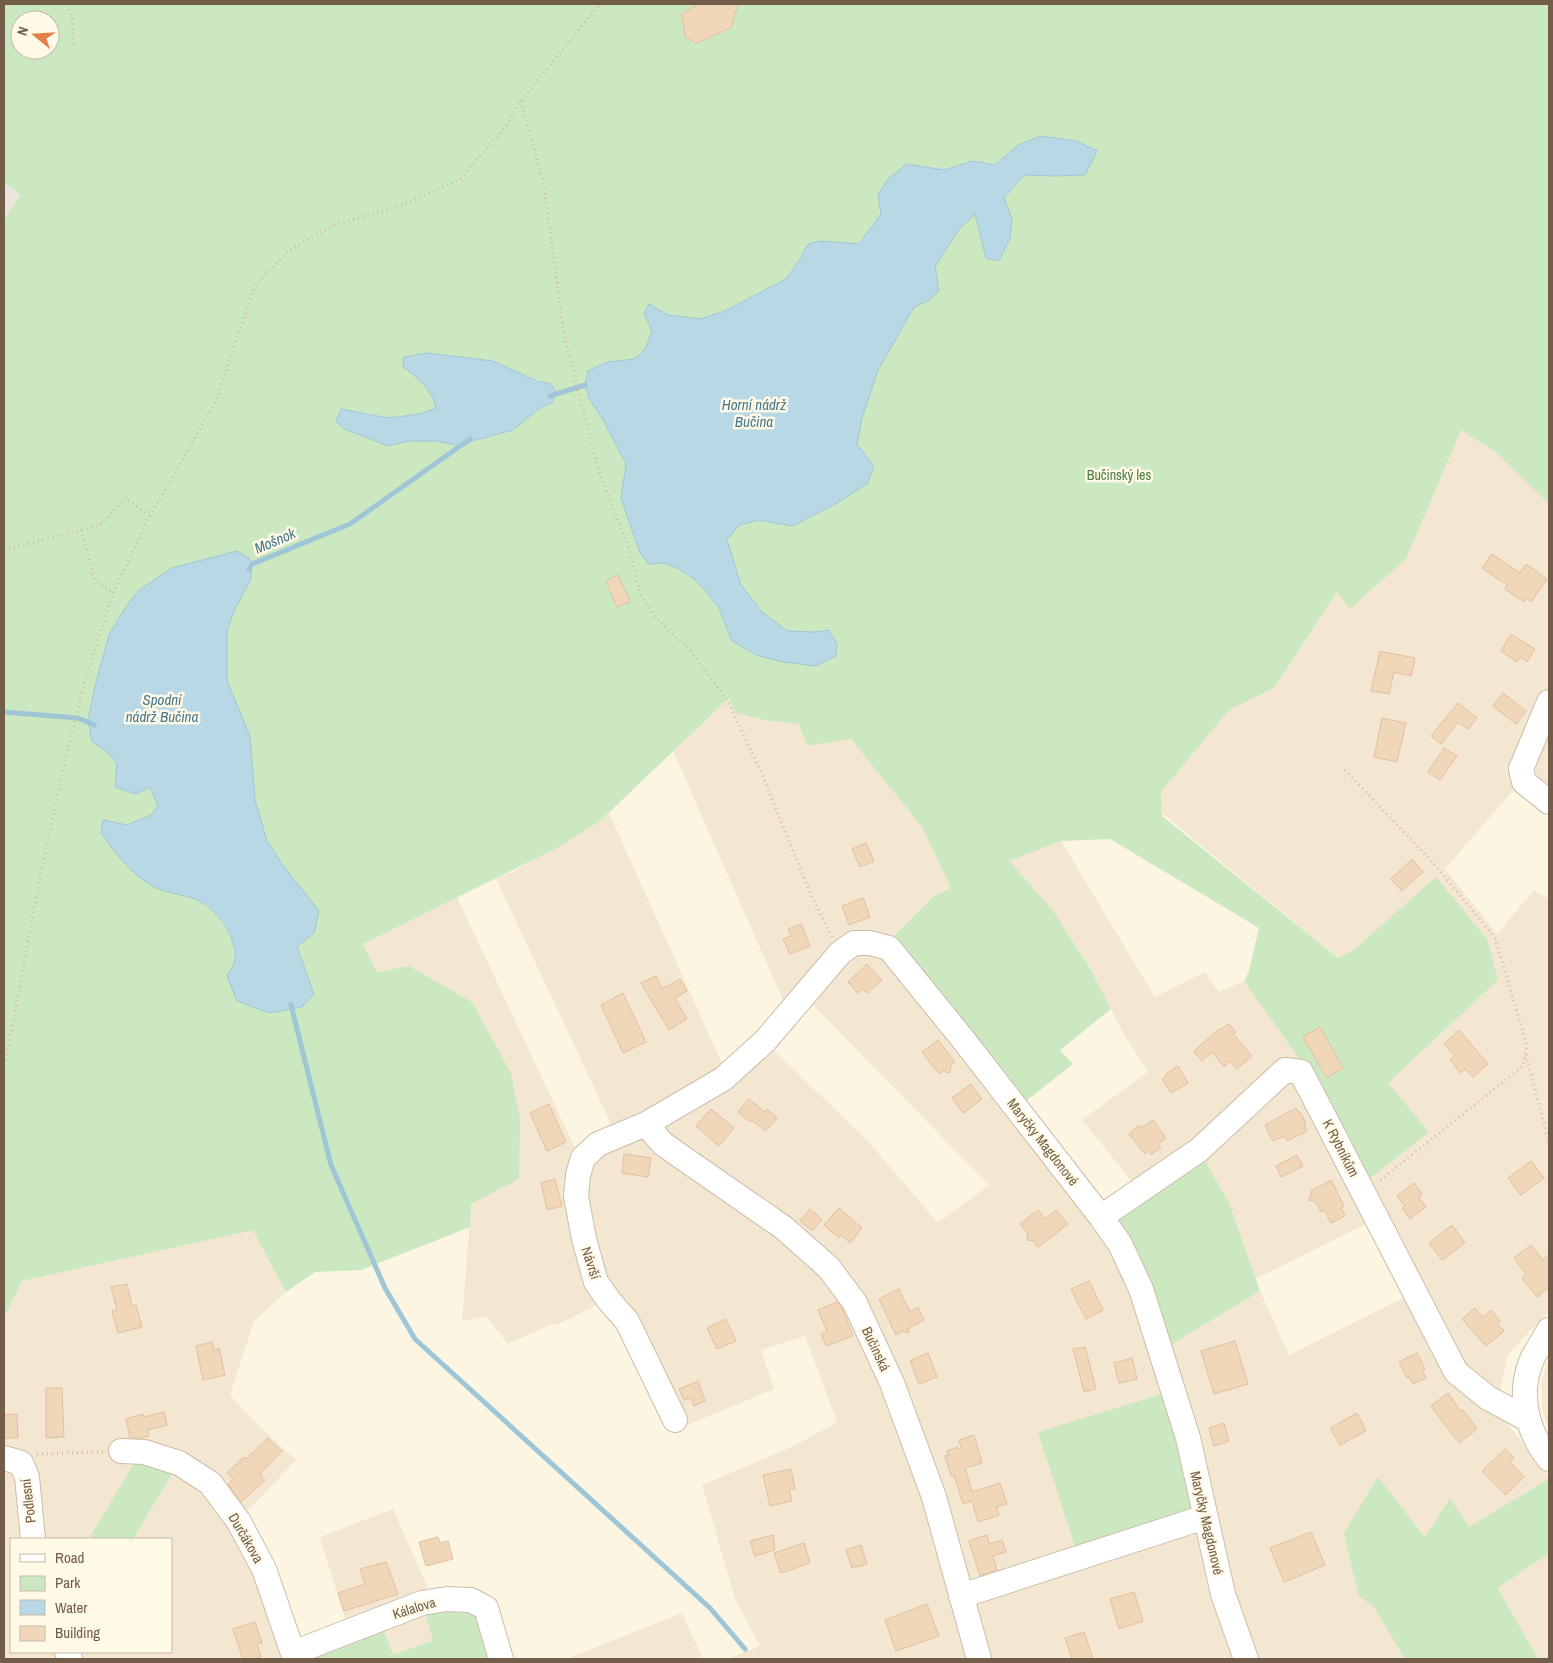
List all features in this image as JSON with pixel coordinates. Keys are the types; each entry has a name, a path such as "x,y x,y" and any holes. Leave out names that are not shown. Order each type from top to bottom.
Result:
{"street":[{"path":"1549,702 1521,769 1524,782 1549,802"},
{"name":"Maryčky Magdonové","path":"646,1124 723,1079 765,1041 840,954 854,943 870,943 889,948 962,1038 1120,1244 1141,1289 1188,1438 1223,1594 1246,1659"},
{"name":"K Rybníkům","path":"1101,1217 1199,1150 1285,1070 1301,1072 1456,1372 1488,1398 1527,1419"},
{"name":"Návrší","path":"646,1124 598,1144 583,1158 578,1175 576,1196 584,1239 596,1282 610,1302 627,1320 675,1420"},
{"name":"Bučinská","path":"646,1124 663,1144 784,1228 829,1268 855,1303 892,1383 934,1497 978,1659"},
{"path":"1549,1330 1533,1358 1526,1380 1525,1398 1527,1419 1541,1448 1549,1459"},
{"name":"Durčákova","path":"121,1451 144,1452 179,1463 210,1483 239,1522 264,1569 294,1656"},
{"name":"Podlesní","path":"13,1460 27,1477 33,1538"},
{"path":"961,1596 1205,1517"},
{"name":"Kálalova","path":"294,1656 422,1603 447,1599 471,1600 486,1608 501,1659"}],"path":[{"path":"68,4 72,18 74,47"},
{"path":"4,1070 43,862 86,677 113,593 150,516 216,402 255,286 287,252 315,235 338,224 403,205 460,179 505,127 521,100 600,4"},
{"path":"521,100 544,185 564,336 599,472 630,551 640,593 656,618 691,651 726,700 761,772 811,895 840,954"},
{"path":"4,550 100,524 126,498 150,516"},
{"path":"81,530 95,580 113,593"},
{"path":"1345,770 1436,866 1495,938 1527,1045 1524,1066 1364,1193"},
{"path":"1525,1054 1549,1144"},
{"path":"13,1460 34,1454 121,1451"}],"shaded area":[{"path":"4,182 20,194 4,220"},
{"path":"1461,430 1497,453 1549,504 1549,810 1516,787 1445,869 1497,934 1534,890 1549,899 1549,1311 1508,1354 1498,1398 1507,1423 1549,1479 1469,1528 1450,1498 1425,1537 1378,1478 1358,1594 1375,1609 1405,1659 727,1659 760,1646 735,1599 702,1485 794,1446 837,1422 805,1336 761,1350 774,1389 675,1430 604,1301 557,1325 552,1324 508,1344 486,1316 462,1321 471,1204 409,966 377,972 363,944 457,897 575,1148 614,1130 496,879 514,871 600,821 609,813 725,1070 787,1009 673,751 729,698 735,713 764,720 799,724 807,746 851,739 922,827 952,888 933,897 888,942 1100,1207 1134,1184 1082,1120 1148,1072 1122,1031 1091,970 1052,909 1008,861 1061,841 1155,997 1205,972 1219,992 1244,981 1295,1053 1301,1066 1388,1083 1498,980 1355,949 1338,958 1162,813 1161,792 1229,710 1274,688 1338,591 1350,609 1406,559","holes":["809,1001 989,1185 938,1223 867,1140 768,1045","1201,1154 1232,1210 1256,1279 1372,1221 1409,1295 1289,1355 1260,1291 1164,1349"]},
{"path":"254,1229 286,1292 254,1321 230,1395 261,1428 296,1460 243,1516 295,1644 347,1625 320,1537 393,1509 431,1595 434,1639 393,1655 283,1659 4,1659 4,1318 22,1281"},
{"path":"1549,1358 1549,1430 1542,1409 1542,1380"},
{"path":"1549,1553 1549,1659 1538,1659 1498,1587"},
{"path":"682,1613 703,1659 566,1659"}],"green space":[{"name":"Bučinský les","path":"4,4 1549,4 1549,504 1497,453 1461,430 1406,559 1350,609 1337,592 1274,688 1229,710 1161,792 1162,816 1338,958 1355,949 1436,877 1487,939 1498,980 1388,1083 1429,1132 1366,1182 1295,1053 1244,981 1249,971 1259,928 1110,839 1061,841 1009,861 1052,909 1091,970 1111,1009 1060,1050 1073,1064 1021,1105 891,939 933,897 951,888 922,827 851,739 807,746 799,724 764,720 735,713 729,698 600,821 557,848 363,944 377,972 409,966 472,1002 511,1073 520,1118 519,1179 471,1204 470,1227 361,1270 315,1272 286,1292 253,1230 22,1281 4,1318 4,220 20,195 4,182","holes":["1018,145 1084,175 1024,175 1004,198 1012,219 986,258 975,213 959,229 935,267 929,300 914,307 878,370 862,418 857,444 874,465 793,526 759,520 739,525 727,540 741,585 762,612 786,631 814,632 829,630 759,656 732,641 718,606 696,580 679,569 664,563 648,563 621,498 626,464 602,418 624,360 635,359 645,349 652,331 644,314 700,319 725,311 786,279 808,244 821,241 859,244 881,214 878,195 907,164 944,170 973,161 995,165","427,353 458,358 551,384 553,402 537,410 513,430 457,445 435,441 409,441 388,446 364,412 388,418 420,414 436,408 434,399 420,379","237,551 235,609 227,630 227,681 250,736 255,800 267,841 284,867 314,933 297,947 314,994 302,1007 269,1013 227,976 234,963 233,940 220,919 211,909 196,899 155,887 104,821 127,825 152,815 158,806 150,787 116,787 117,764 108,753 92,741 88,720 109,635 211,558"]},
{"path":"1199,1150 1230,1205 1260,1291 1164,1349 1107,1217"},
{"path":"1165,1393 1180,1443 1193,1516 1077,1553 1038,1432"},
{"path":"137,1458 176,1468 134,1538 90,1537"},
{"path":"1378,1477 1425,1537 1450,1498 1469,1527 1549,1479 1549,1553 1498,1588 1538,1659 1405,1659 1375,1609 1358,1594 1344,1533"},
{"path":"470,1604 479,1618 492,1659 307,1659 382,1625 393,1655 433,1640 424,1609"}],"water":[{"name":"Horní nádrž Bučina","path":"1041,136 1076,141 1097,151 1085,175 1024,175 1004,198 1012,219 1010,238 999,261 986,258 975,214 959,229 935,267 939,291 929,300 914,307 878,370 862,418 857,444 874,466 867,484 835,504 793,526 759,520 739,525 727,540 741,585 762,612 787,631 814,632 829,630 837,644 836,656 816,666 783,662 759,656 732,641 718,606 696,580 679,569 664,563 648,564 639,550 621,498 626,464 602,418 589,398 585,385 588,371 608,362 635,359 645,349 652,331 644,313 649,304 668,315 700,319 725,311 786,279 808,244 821,241 859,244 881,214 878,195 888,179 907,164 944,170 973,161 995,165 1018,145"},
{"path":"427,353 493,361 537,381 551,384 556,392 553,402 537,410 513,430 457,445 435,441 409,441 388,446 345,429 336,422 341,409 389,418 420,414 436,408 431,395 419,379 403,367 404,357"},
{"name":"Spodní nádrž Bučina","path":"237,551 249,558 252,564 251,579 235,609 227,630 227,681 250,736 255,800 267,841 284,867 319,911 314,933 297,947 314,994 302,1007 269,1013 237,1001 227,976 234,963 233,944 230,934 218,916 203,903 195,899 159,889 145,882 124,863 101,833 103,820 127,825 151,815 158,806 150,787 136,794 115,787 117,764 108,753 92,741 88,720 109,635 138,591 172,568"}],"building":[{"path":"698,4 738,4 731,28 696,43 685,37 682,14"},
{"path":"1492,554 1520,573 1526,564 1547,579 1531,602 1526,598 1524,602 1505,589 1507,585 1482,568"},
{"path":"618,575 630,602 617,607 606,581"},
{"path":"1511,634 1535,649 1527,662 1520,657 1517,662 1501,651"},
{"path":"1380,651 1415,658 1411,676 1394,672 1389,694 1371,691"},
{"path":"1503,693 1526,711 1516,724 1493,706"},
{"path":"1458,703 1477,718 1468,729 1458,722 1441,744 1431,736"},
{"path":"1382,718 1406,723 1397,762 1374,757"},
{"path":"1444,748 1457,756 1440,780 1428,772"},
{"path":"866,843 874,861 860,867 852,849"},
{"path":"1412,859 1423,872 1402,891 1391,879"},
{"path":"863,898 870,917 849,925 842,906"},
{"path":"801,924 810,946 790,954 783,939 791,936 788,929"},
{"path":"867,964 882,980 867,993 862,989 858,993 848,982"},
{"path":"656,976 662,989 680,979 687,991 675,998 687,1019 669,1030 641,983"},
{"path":"623,993 646,1042 623,1053 601,1005"},
{"path":"1229,1024 1236,1032 1233,1034 1252,1056 1237,1069 1230,1061 1224,1067 1212,1052 1202,1061 1194,1051 1219,1029"},
{"path":"1320,1027 1343,1068 1327,1078 1303,1037"},
{"path":"1459,1030 1488,1064 1473,1077 1465,1069 1461,1073 1450,1060 1455,1056 1444,1044"},
{"path":"938,1040 955,1062 951,1065 950,1073 943,1071 939,1074 922,1052"},
{"path":"1178,1066 1188,1083 1171,1093 1162,1079"},
{"path":"971,1084 982,1099 963,1113 952,1098"},
{"path":"749,1099 765,1112 767,1109 777,1118 766,1131 751,1120 750,1122 738,1112"},
{"path":"549,1104 566,1142 547,1151 530,1113"},
{"path":"1296,1108 1306,1123 1304,1124 1307,1131 1287,1141 1284,1136 1273,1141 1265,1125"},
{"path":"711,1109 734,1128 719,1146 696,1126"},
{"path":"1153,1120 1166,1138 1158,1144 1161,1147 1151,1155 1148,1151 1145,1154 1129,1134 1139,1125 1142,1128"},
{"path":"624,1154 651,1158 648,1177 622,1173"},
{"path":"1297,1155 1303,1166 1281,1177 1276,1166"},
{"path":"1531,1161 1544,1178 1521,1195 1508,1178"},
{"path":"555,1179 562,1206 547,1210 541,1183"},
{"path":"1331,1180 1344,1206 1341,1208 1345,1216 1331,1223 1324,1210 1321,1212 1316,1202 1309,1200 1312,1190"},
{"path":"1414,1183 1422,1194 1418,1197 1426,1207 1410,1219 1402,1208 1405,1206 1397,1196"},
{"path":"839,1208 862,1228 850,1243 841,1235 839,1238 824,1225"},
{"path":"810,1209 822,1219 812,1231 800,1221"},
{"path":"1038,1210 1045,1219 1056,1210 1068,1224 1038,1247 1033,1241 1027,1240 1028,1234 1020,1224"},
{"path":"1452,1225 1465,1243 1442,1260 1429,1243"},
{"path":"1531,1245 1543,1260 1549,1255 1549,1287 1537,1297 1522,1278 1526,1274 1514,1258"},
{"path":"1089,1281 1103,1310 1086,1319 1071,1289"},
{"path":"127,1284 132,1306 136,1305 142,1327 118,1333 112,1311 117,1310 111,1287"},
{"path":"899,1289 910,1312 918,1307 924,1320 909,1328 908,1333 902,1331 896,1335 879,1299"},
{"path":"837,1302 842,1308 853,1336 826,1346 821,1334 827,1331 818,1310"},
{"path":"1475,1308 1483,1317 1491,1310 1500,1321 1497,1323 1504,1331 1486,1346 1462,1319"},
{"path":"726,1319 736,1341 717,1349 707,1328"},
{"path":"1235,1341 1248,1384 1214,1394 1201,1351"},
{"path":"212,1342 214,1350 219,1348 225,1375 203,1380 196,1346"},
{"path":"1085,1347 1096,1389 1084,1392 1073,1349"},
{"path":"928,1353 937,1377 919,1384 910,1361"},
{"path":"1417,1353 1425,1369 1422,1370 1426,1378 1413,1384 1409,1377 1407,1378 1399,1362"},
{"path":"1132,1358 1137,1379 1119,1383 1114,1363"},
{"path":"698,1381 705,1401 694,1406 691,1398 684,1400 679,1389"},
{"path":"46,1388 62,1388 64,1437 46,1438"},
{"path":"1448,1393 1461,1412 1463,1410 1477,1429 1459,1443 1431,1406"},
{"path":"164,1412 167,1425 147,1430 149,1436 130,1438 126,1419 143,1414 144,1417"},
{"path":"1357,1413 1366,1431 1340,1445 1330,1428"},
{"path":"17,1414 18,1438 4,1438 4,1415"},
{"path":"1224,1423 1229,1441 1214,1446 1209,1428"},
{"path":"974,1435 982,1463 965,1468 972,1492 1000,1483 1007,1504 996,1507 999,1515 978,1522 972,1501 963,1504 954,1475 951,1476 945,1456 948,1455 947,1451 958,1447 958,1449 961,1448 959,1440"},
{"path":"268,1438 282,1451 260,1474 265,1480 241,1502 228,1484 233,1479 227,1473 244,1457 246,1459"},
{"path":"1505,1449 1514,1458 1510,1462 1524,1477 1506,1495 1482,1471"},
{"path":"791,1469 795,1489 789,1490 792,1501 770,1506 763,1475"},
{"path":"1311,1532 1325,1565 1284,1582 1270,1548"},
{"path":"773,1535 775,1550 755,1556 750,1541"},
{"path":"987,1535 989,1544 1002,1540 1006,1552 993,1556 997,1570 980,1576 969,1541"},
{"path":"438,1537 440,1543 448,1541 453,1559 426,1566 419,1542"},
{"path":"804,1543 810,1563 781,1573 774,1553"},
{"path":"861,1545 867,1564 852,1568 846,1550"},
{"path":"386,1562 398,1594 344,1611 338,1593 365,1584 360,1569"},
{"path":"1134,1592 1143,1621 1119,1629 1110,1599"},
{"path":"927,1604 939,1636 896,1651 885,1620"},
{"path":"255,1622 262,1643 257,1644 261,1657 243,1659 233,1629"},
{"path":"1084,1632 1093,1659 1072,1659 1065,1638"}],"waterway":[{"name":"Mošnok","path":"550,396 585,385"},
{"name":"Mošnok","path":"249,569 252,564 350,524 470,439"},
{"name":"Mošnok","path":"4,712 78,718 94,725"},
{"path":"291,1005 331,1165 385,1288 415,1339 710,1608 745,1649"}]}
